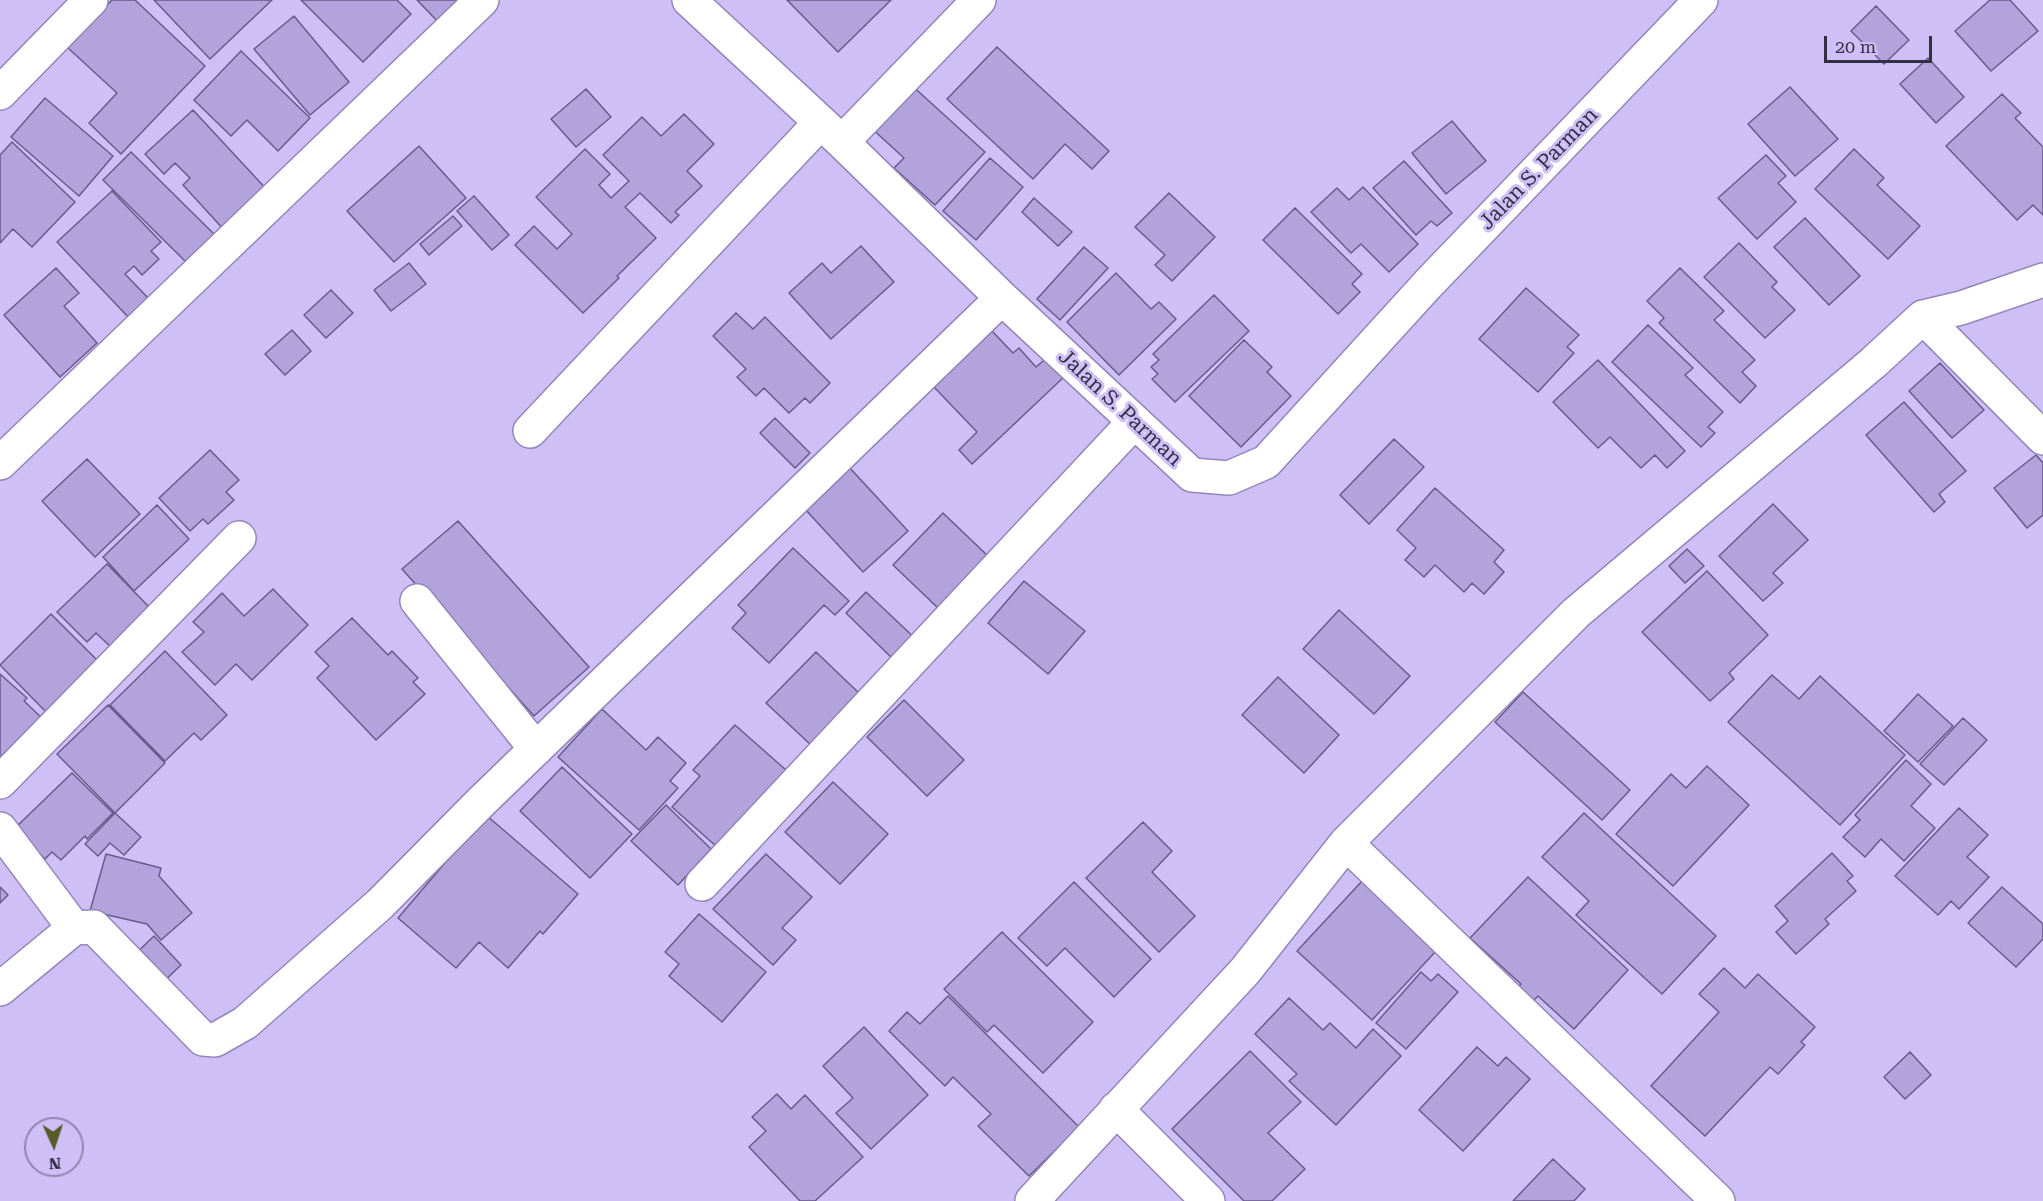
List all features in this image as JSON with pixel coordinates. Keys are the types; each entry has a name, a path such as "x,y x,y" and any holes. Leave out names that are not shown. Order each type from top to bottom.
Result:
{"street":[{"path":"0,93 91,0"},
{"path":"0,463 482,0"},
{"name":"Jalan S. Parman","path":"689,0 1192,475 1229,478 1266,462 1428,285 1701,0"},
{"path":"530,431 831,133 979,0"},
{"path":"1032,1201 1245,971 1346,843 1576,613 1873,363 1923,317 1961,308 2043,280"},
{"path":"0,989 74,928 94,927 203,1038 215,1040 245,1023 380,904 536,748 1002,298"},
{"path":"1923,317 2043,438"},
{"path":"702,884 1134,422"},
{"path":"0,782 239,538"},
{"path":"417,601 536,748"},
{"path":"0,829 74,928"},
{"path":"1346,843 1718,1201"},
{"path":"1116,1109 1208,1201"}],"building":[{"path":"112,0 135,0 205,66 121,154 89,123 117,93 67,47"},
{"path":"154,0 272,0 210,59"},
{"path":"301,0 397,0 411,14 363,62"},
{"path":"417,0 471,0 443,27"},
{"path":"787,0 891,0 838,52"},
{"path":"1990,0 2010,0 2038,31 1991,71 1955,31"},
{"path":"1876,6 1909,40 1884,64 1851,31"},
{"path":"294,16 349,82 310,115 254,49"},
{"path":"997,47 1109,151 1092,169 1065,144 1033,179 947,99"},
{"path":"241,51 310,118 278,151 247,120 231,136 194,100"},
{"path":"1928,58 1964,97 1936,123 1900,84"},
{"path":"908,82 985,152 935,205 894,168 904,158 868,125"},
{"path":"1790,87 1838,139 1795,176 1748,124"},
{"path":"586,89 611,117 576,147 551,119"},
{"path":"2002,94 2021,113 2015,118 2043,147 2043,215 2033,205 2017,220 1946,146"},
{"path":"45,98 113,156 79,196 11,137"},
{"path":"193,110 269,192 226,232 183,185 190,178 175,163 164,174 145,154"},
{"path":"684,114 714,144 687,171 702,186 675,212 679,215 671,223 640,193 625,207 656,238 583,313 515,245 534,226 557,249 572,234 536,197 585,149 610,174 599,185 611,198 629,181 603,155 642,117 661,136"},
{"path":"1452,121 1486,161 1446,194 1412,153"},
{"path":"12,142 75,202 32,247 13,229 0,243 0,155"},
{"path":"419,146 466,198 394,262 347,211"},
{"path":"1854,149 1884,178 1877,185 1920,226 1888,259 1815,189"},
{"path":"131,152 217,237 189,265 103,180"},
{"path":"1766,155 1786,176 1778,183 1796,202 1757,239 1718,198"},
{"path":"990,158 1023,187 976,240 943,211"},
{"path":"1404,161 1452,213 1437,226 1431,221 1416,235 1373,188"},
{"path":"1363,187 1418,244 1389,272 1361,244 1351,253 1311,212 1337,188 1349,200"},
{"path":"112,191 161,242 151,251 159,259 142,275 134,266 125,274 151,301 131,320 57,242"},
{"path":"1169,193 1215,237 1172,281 1155,265 1165,255 1135,227"},
{"path":"474,196 509,235 492,250 457,211"},
{"path":"1034,198 1072,232 1058,246 1022,212"},
{"path":"1295,208 1362,274 1352,284 1360,292 1338,314 1263,240"},
{"path":"453,216 462,226 429,255 420,244"},
{"path":"1805,218 1860,276 1829,305 1774,247"},
{"path":"1739,243 1777,282 1772,287 1795,310 1765,338 1704,277"},
{"path":"861,246 894,282 831,339 789,293 822,263 831,273"},
{"path":"1084,247 1108,268 1060,320 1037,299"},
{"path":"409,263 426,284 391,311 374,290"},
{"path":"56,268 79,293 64,306 97,343 60,377 4,315"},
{"path":"1680,268 1724,311 1714,320 1755,360 1742,372 1756,386 1740,403 1659,323 1664,318 1647,301"},
{"path":"1116,273 1151,309 1159,302 1176,319 1119,375 1067,322"},
{"path":"1526,288 1579,335 1567,347 1574,353 1538,392 1479,339"},
{"path":"331,290 353,313 326,338 304,315"},
{"path":"1214,295 1249,331 1175,402 1152,379 1158,374 1151,367 1159,360 1153,354"},
{"path":"736,313 753,329 765,317 830,383 810,403 805,398 789,413 764,388 756,396 737,377 746,369 713,336"},
{"path":"1648,325 1693,368 1685,375 1723,412 1708,427 1715,433 1701,447 1612,362"},
{"path":"292,330 311,351 285,375 265,354"},
{"path":"991,330 1013,353 1019,348 1036,367 1049,356 1066,375 972,464 959,450 977,432 933,386"},
{"path":"1244,340 1272,367 1267,372 1291,396 1241,447 1189,396"},
{"path":"1598,360 1685,451 1667,468 1655,455 1641,468 1610,437 1598,448 1553,402"},
{"path":"1940,363 1984,410 1952,438 1909,391"},
{"path":"1904,402 1966,471 1939,494 1945,502 1934,512 1866,435"},
{"path":"775,418 810,453 795,468 760,433"},
{"path":"1394,439 1424,467 1369,524 1340,495"},
{"path":"210,450 239,480 226,492 234,500 208,524 203,519 190,531 159,498"},
{"path":"2036,455 2043,463 2043,515 2027,528 1994,488"},
{"path":"87,459 140,514 95,557 42,501"},
{"path":"849,467 908,531 863,572 804,508"},
{"path":"1435,488 1504,550 1494,562 1504,572 1484,594 1472,583 1464,592 1435,565 1424,577 1405,560 1416,548 1397,530"},
{"path":"1773,504 1808,540 1773,573 1783,583 1763,601 1719,556"},
{"path":"157,505 189,539 134,591 103,557"},
{"path":"943,513 989,557 939,609 893,565"},
{"path":"458,521 589,667 534,716 402,569"},
{"path":"793,548 849,601 835,615 824,605 769,663 732,628 746,613 738,605"},
{"path":"1687,549 1704,566 1685,583 1669,566"},
{"path":"107,564 153,611 114,650 96,633 87,642 57,612"},
{"path":"1707,571 1768,635 1729,673 1734,679 1710,701 1642,632"},
{"path":"1024,581 1085,631 1048,674 988,623"},
{"path":"273,589 308,625 252,680 236,664 215,685 182,652 204,632 193,622 222,593 244,616"},
{"path":"866,592 920,643 899,665 846,613"},
{"path":"1339,610 1410,676 1374,714 1303,649"},
{"path":"51,614 100,663 46,712 0,665"},
{"path":"352,618 388,655 392,651 418,678 413,682 425,694 376,740 317,678 329,666 315,652"},
{"path":"165,651 227,715 201,740 194,733 165,761 110,705"},
{"path":"816,652 861,695 812,746 766,703"},
{"path":"0,674 27,698 24,701 45,721 0,769"},
{"path":"1772,675 1799,699 1820,676 1905,755 1840,825 1728,722"},
{"path":"1278,677 1339,735 1304,773 1242,715"},
{"path":"1523,692 1630,790 1602,820 1495,722"},
{"path":"1918,694 1953,726 1918,762 1884,731"},
{"path":"904,700 964,760 927,796 867,737"},
{"path":"108,705 165,763 115,813 57,754"},
{"path":"602,709 646,750 658,737 686,763 670,781 678,788 639,830 558,757"},
{"path":"1963,718 1987,740 1944,785 1920,764"},
{"path":"735,725 786,770 717,847 672,807 700,776 693,770"},
{"path":"1906,760 1931,784 1911,806 1935,828 1904,861 1881,839 1865,857 1843,837 1860,820 1855,815"},
{"path":"1707,766 1749,805 1673,886 1616,834 1671,774 1686,788"},
{"path":"562,767 632,834 590,878 520,811"},
{"path":"72,773 113,813 87,839 85,836 61,860 52,852 45,859 14,829"},
{"path":"833,782 888,834 840,884 785,832"},
{"path":"666,805 711,849 678,885 631,841"},
{"path":"1959,808 1988,835 1967,857 1989,877 1959,909 1951,901 1938,915 1895,876"},
{"path":"115,813 141,837 124,855 110,843 98,856 85,844"},
{"path":"1584,813 1716,936 1662,994 1576,915 1589,901 1542,857"},
{"path":"486,815 578,894 543,934 540,931 508,968 479,942 456,968 398,918"},
{"path":"1143,822 1172,851 1152,872 1195,916 1159,952 1086,878"},
{"path":"1832,853 1853,876 1847,881 1856,891 1825,919 1829,924 1796,954 1776,932 1788,921 1775,906"},
{"path":"106,854 161,868 159,876 192,913 161,940 147,924 90,911"},
{"path":"766,854 812,897 782,928 796,940 773,965 713,909"},
{"path":"1528,877 1628,970 1574,1029 1538,996 1529,1005 1514,991 1521,984 1470,938"},
{"path":"1363,880 1437,950 1372,1020 1297,951"},
{"path":"1074,882 1151,959 1114,997 1065,948 1047,966 1018,938"},
{"path":"0,887 8,895 0,903"},
{"path":"2002,887 2043,924 2043,939 2016,967 1968,923"},
{"path":"699,914 766,972 722,1022 669,976 679,964 665,952"},
{"path":"1002,932 1093,1022 1043,1073 994,1025 987,1032 944,989"},
{"path":"154,936 181,965 158,987 131,958"},
{"path":"1724,968 1745,988 1758,974 1815,1027 1801,1042 1805,1045 1778,1074 1770,1067 1705,1136 1651,1086 1719,1012 1699,994"},
{"path":"1421,972 1431,981 1438,974 1458,992 1406,1049 1376,1023"},
{"path":"948,996 1079,1127 1029,1176 978,1126 991,1114 953,1077 945,1086 889,1031 907,1012 920,1024"},
{"path":"1289,998 1323,1030 1330,1023 1356,1048 1373,1029 1401,1056 1336,1125 1289,1081 1297,1074 1255,1034"},
{"path":"864,1027 928,1095 871,1149 836,1113 853,1098 823,1066"},
{"path":"1477,1047 1498,1066 1506,1057 1530,1079 1463,1151 1419,1110"},
{"path":"1250,1051 1301,1102 1268,1133 1305,1169 1272,1201 1244,1201 1172,1129"},
{"path":"1910,1052 1931,1075 1905,1099 1884,1077"},
{"path":"777,1094 791,1109 805,1095 863,1157 815,1201 800,1201 749,1147 766,1131 752,1117"},
{"path":"1553,1159 1585,1189 1574,1201 1513,1201"}]}
